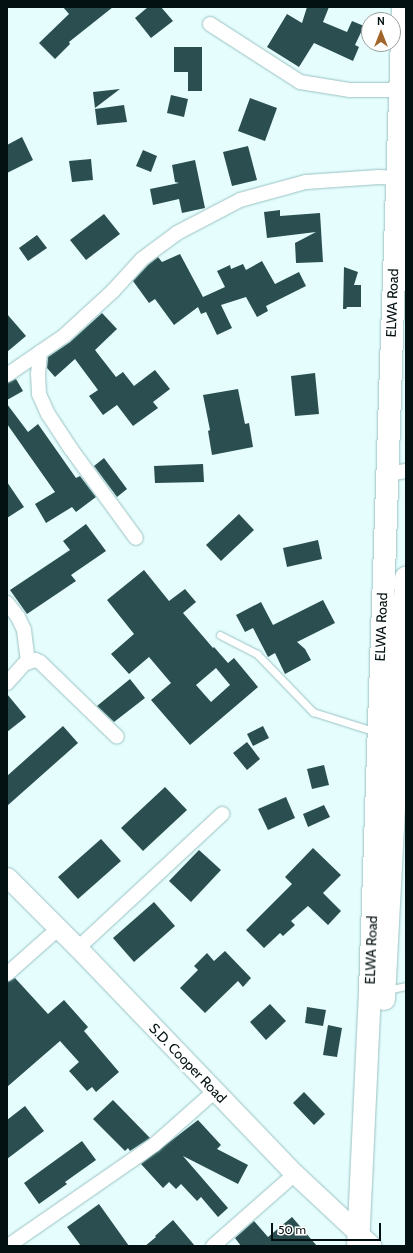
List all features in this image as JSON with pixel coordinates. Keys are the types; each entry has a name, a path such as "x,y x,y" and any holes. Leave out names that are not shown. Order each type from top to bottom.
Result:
{"main road":[{"name":"ELWA Road","path":"365,1243 377,732 396,472 397,178 403,7"},
{"name":"ELWA Road","path":"365,1243 385,990 406,578"}],"street":[{"path":"210,24 300,82 350,90 400,90"},
{"path":"7,375 64,336 113,291 142,259 177,233 240,200 306,182 379,177 397,178"},
{"path":"40,352 38,374 39,394 48,414 71,449 136,538"},
{"path":"7,603 18,617 24,630 28,661"},
{"path":"7,683 28,661 40,662 117,737"},
{"path":"78,948 222,814"},
{"name":"S.D. Cooper Road","path":"7,877 59,928 295,1174 365,1243"},
{"path":"7,974 59,928"},
{"path":"8,1246 154,1145 215,1091"},
{"path":"213,1246 295,1174"}],"lane":[{"path":"220,635 257,654 314,712 377,732"},
{"path":"385,990 406,986"}],"building":[{"path":"63,7 113,7 69,42 70,44 55,59 39,43 69,14"},
{"path":"148,7 161,7 173,21 151,38 135,18"},
{"path":"307,7 329,7 323,22 347,32 352,21 361,25 361,32 355,45 359,47 353,61 314,43 299,67 267,47 287,14 302,23"},
{"path":"174,47 202,47 202,91 188,91 188,72 174,72"},
{"path":"120,89 95,108 93,92"},
{"path":"171,95 188,99 184,117 167,113"},
{"path":"250,98 277,108 265,141 238,131"},
{"path":"124,105 127,122 97,125 95,109"},
{"path":"22,137 33,160 7,173 7,145"},
{"path":"248,146 257,180 232,186 223,152"},
{"path":"143,150 157,156 151,172 136,166"},
{"path":"91,159 93,180 72,182 69,161"},
{"path":"195,160 205,208 182,213 179,199 153,205 150,189 179,183 175,182 172,165"},
{"path":"280,210 280,216 320,213 323,262 296,263 295,243 316,232 267,238 264,212"},
{"path":"104,214 120,234 86,260 70,240"},
{"path":"37,235 47,248 28,261 19,248"},
{"path":"180,254 203,297 225,287 217,271 230,265 231,269 243,264 246,270 262,261 275,284 299,272 306,286 266,306 268,311 257,317 246,297 221,305 232,328 217,335 206,312 201,314 198,307 174,325 155,299 149,303 133,281 158,257 162,262"},
{"path":"344,267 358,272 354,285 361,285 361,307 347,307 346,309 343,309"},
{"path":"102,313 117,329 95,350 116,377 123,372 134,386 155,370 170,389 153,402 158,408 133,426 117,405 103,415 89,396 98,390 75,359 55,377 47,368 48,357 70,342"},
{"path":"7,314 26,336 7,352"},
{"path":"315,373 319,414 295,416 291,376"},
{"path":"16,379 23,391 7,400 7,383"},
{"path":"238,389 245,424 249,423 253,447 212,455 208,431 210,430 203,395"},
{"path":"7,404 28,432 38,424 76,478 80,476 96,497 76,512 72,507 46,523 35,504 55,492 7,424"},
{"path":"104,458 127,489 117,497 94,466"},
{"path":"203,464 204,482 155,483 154,466"},
{"path":"7,482 24,507 7,518"},
{"path":"239,514 254,530 221,561 206,545"},
{"path":"86,524 106,551 71,575 76,581 27,614 10,590 70,550 63,541"},
{"path":"318,540 322,559 287,567 283,548"},
{"path":"144,570 169,601 185,589 196,602 183,613 228,663 234,658 258,687 190,745 151,700 171,683 149,657 129,674 111,654 134,634 107,600","holes":["216,668 230,685 211,702 196,685"]},
{"path":"323,600 335,623 297,642 305,649 311,660 285,674 275,653 268,657 253,628 245,632 236,615 261,602 273,625"},
{"path":"130,679 145,698 114,722 97,706"},
{"path":"7,694 26,717 7,732"},
{"path":"63,726 78,743 7,806 7,776"},
{"path":"263,726 269,738 253,746 247,734"},
{"path":"247,742 260,759 247,770 233,753"},
{"path":"324,765 329,785 312,789 307,769"},
{"path":"165,787 187,810 143,851 121,828"},
{"path":"286,797 295,818 268,830 258,809"},
{"path":"324,805 330,817 308,827 303,814"},
{"path":"101,839 121,861 78,899 58,877"},
{"path":"313,848 341,875 323,893 341,911 328,925 308,906 291,921 295,925 283,936 280,933 264,948 246,930 292,884 285,877"},
{"path":"199,850 221,870 191,902 169,881"},
{"path":"154,902 175,926 134,962 113,938"},
{"path":"225,951 251,978 243,987 238,981 205,1013 180,988 198,970 194,966 207,953 214,961"},
{"path":"15,978 48,1014 64,1000 88,1027 84,1031 119,1072 96,1092 92,1087 87,1091 69,1071 79,1062 60,1041 7,1087 7,982"},
{"path":"270,1004 286,1021 266,1040 250,1022"},
{"path":"307,1007 326,1010 323,1026 305,1023"},
{"path":"328,1025 342,1028 337,1057 323,1055"},
{"path":"304,1092 325,1114 314,1125 293,1103"},
{"path":"113,1100 150,1138 130,1151 128,1148 125,1151 93,1119"},
{"path":"25,1106 44,1131 7,1159 7,1120"},
{"path":"198,1120 221,1145 217,1149 248,1165 238,1184 183,1156 228,1208 218,1217 201,1197 197,1201 181,1184 176,1189 169,1182 163,1188 141,1164"},
{"path":"82,1141 96,1160 65,1182 67,1184 39,1204 24,1183"},
{"path":"99,1204 129,1246 81,1246 67,1227"},
{"path":"292,1217 317,1246 241,1246 235,1238 254,1221 268,1237"},
{"path":"173,1220 195,1246 145,1246 156,1237 155,1236"}]}
